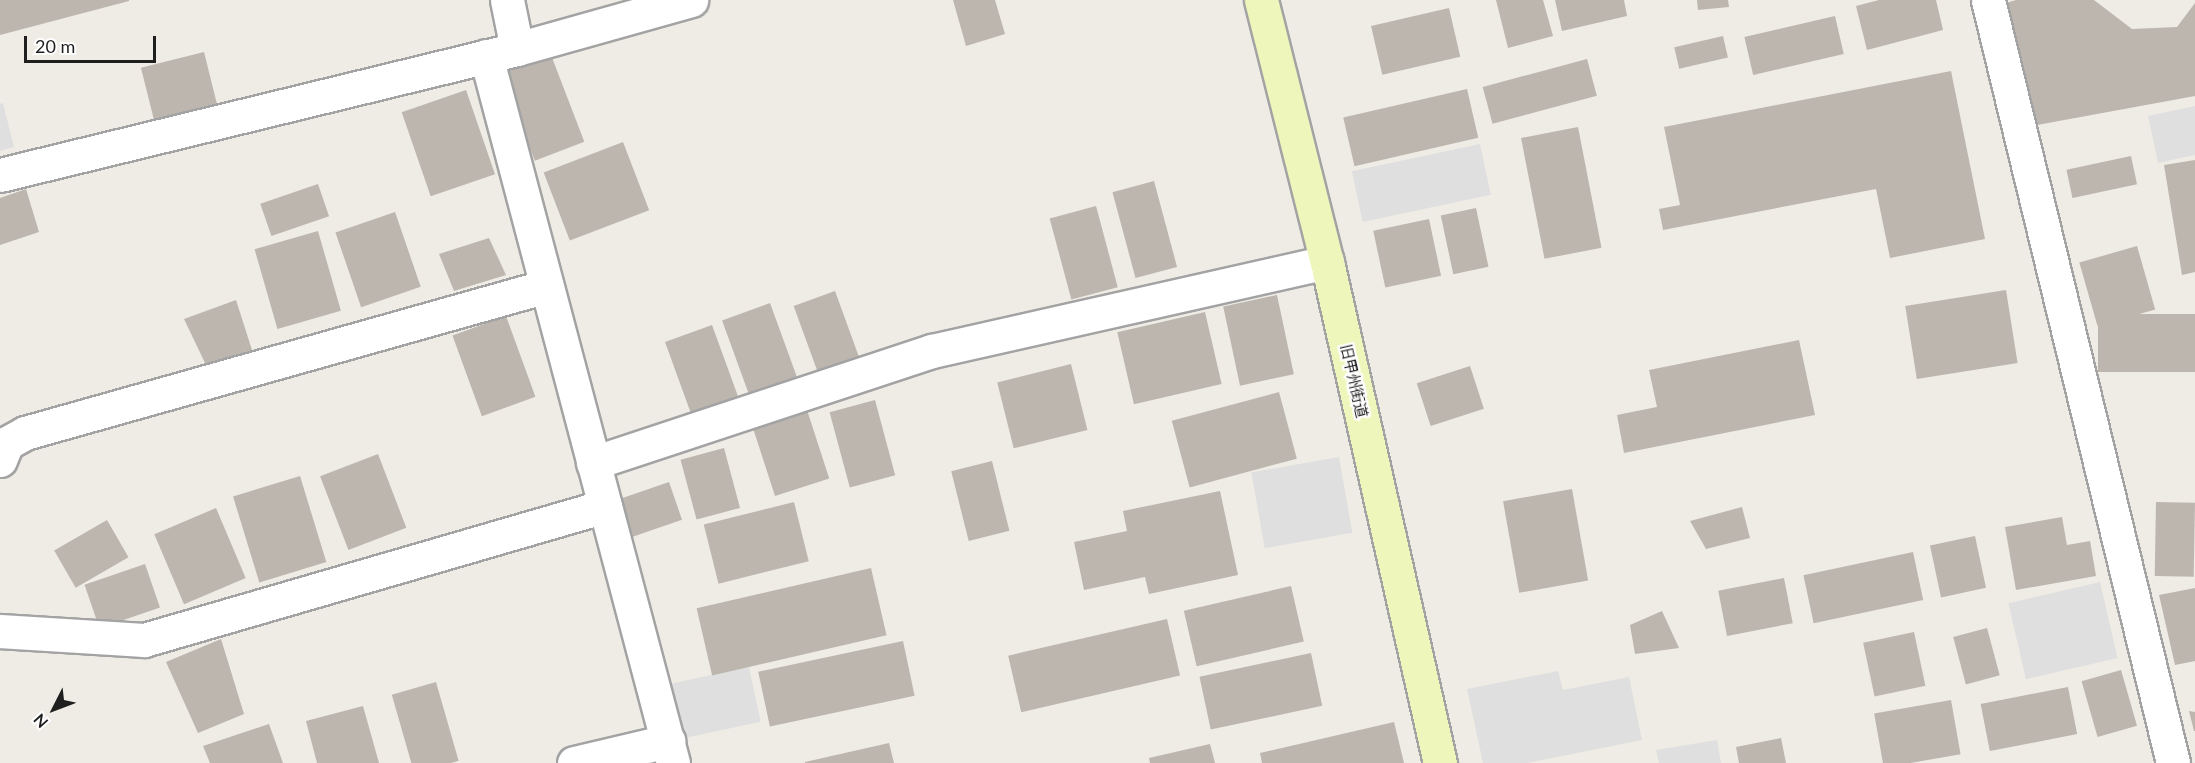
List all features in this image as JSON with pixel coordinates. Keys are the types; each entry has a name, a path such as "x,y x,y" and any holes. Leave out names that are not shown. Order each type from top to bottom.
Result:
{"main road":[{"name":"旧甲州街道","path":"1260,0 1327,262 1440,763"}],"street":[{"path":"507,0 501,52 547,286 671,752 574,763"},
{"path":"0,175 501,52 691,0"},
{"path":"1988,0 2173,763"},
{"path":"593,463 932,351 1327,262"},
{"path":"2,441 547,286"},
{"path":"0,631 144,640 605,506"}],"shaded area":[{"path":"3,103 14,147 0,151 0,104"},
{"path":"2195,106 2195,155 2158,163 2148,116"},
{"path":"1480,144 1491,195 1363,222 1352,171"},
{"path":"1339,457 1352,533 1265,548 1251,472"},
{"path":"2100,582 2118,658 2026,679 2008,603"},
{"path":"749,667 761,722 677,740 665,685"},
{"path":"1558,671 1563,690 1629,677 1642,740 1527,763 1483,763 1467,689"},
{"path":"1717,740 1721,763 1659,763 1656,750"}],"building":[{"path":"0,0 129,0 129,1 0,35"},
{"path":"953,0 995,0 1005,34 966,46"},
{"path":"1496,0 1543,0 1553,36 1508,48"},
{"path":"1555,0 1624,0 1627,16 1562,31"},
{"path":"1697,0 1728,0 1729,7 1698,10"},
{"path":"1879,0 1936,0 1943,30 1867,50 1856,6"},
{"path":"2016,0 2094,0 2132,29 2177,27 2195,3 2195,96 2037,125 2006,3"},
{"path":"1449,8 1460,57 1382,75 1371,26"},
{"path":"1835,16 1844,54 1753,75 1744,37"},
{"path":"1723,36 1728,57 1679,69 1674,47"},
{"path":"204,52 217,104 154,120 141,68"},
{"path":"551,55 584,142 535,161 502,74"},
{"path":"1587,59 1597,96 1493,124 1483,87"},
{"path":"1951,71 1985,239 1890,258 1876,189 1663,230 1659,209 1680,205 1664,127"},
{"path":"1467,89 1478,138 1355,166 1343,118"},
{"path":"466,90 495,174 431,196 402,112"},
{"path":"1578,127 1601,248 1545,259 1521,138"},
{"path":"623,142 649,210 570,241 544,172"},
{"path":"2131,156 2137,184 2072,198 2066,170"},
{"path":"2195,160 2195,272 2182,275 2164,165"},
{"path":"1154,181 1177,267 1136,278 1112,192"},
{"path":"318,184 329,216 271,236 260,204"},
{"path":"26,189 39,232 0,245 0,198"},
{"path":"1096,206 1118,287 1071,300 1050,218"},
{"path":"1476,208 1488,267 1453,274 1441,215"},
{"path":"395,212 421,287 361,307 335,233"},
{"path":"1429,219 1441,276 1385,288 1373,231"},
{"path":"318,231 341,311 277,329 255,249"},
{"path":"489,238 506,275 454,291 439,254"},
{"path":"2137,246 2155,309 2098,326 2079,263"},
{"path":"2006,290 2018,363 1917,379 1905,306"},
{"path":"835,291 860,361 819,376 794,306"},
{"path":"1277,295 1294,374 1240,386 1223,306"},
{"path":"236,300 252,350 206,365 184,319"},
{"path":"770,303 798,381 750,398 722,320"},
{"path":"1205,312 1222,384 1134,404 1117,332"},
{"path":"2098,314 2195,314 2195,372 2098,372"},
{"path":"506,316 535,397 482,416 452,335"},
{"path":"712,325 738,397 691,414 665,342"},
{"path":"1799,340 1815,415 1624,453 1617,415 1657,407 1649,370"},
{"path":"1071,364 1087,430 1014,448 997,382"},
{"path":"1470,366 1484,409 1431,426 1417,383"},
{"path":"1279,392 1297,459 1190,487 1172,421"},
{"path":"875,400 895,475 850,488 830,412"},
{"path":"807,410 829,478 775,496 753,428"},
{"path":"724,448 740,508 697,520 681,460"},
{"path":"378,454 406,528 348,550 320,476"},
{"path":"992,461 1009,531 969,541 951,471"},
{"path":"300,476 326,562 259,583 233,496"},
{"path":"669,482 682,520 629,538 616,500"},
{"path":"1572,489 1588,581 1519,593 1503,501"},
{"path":"1220,491 1238,575 1149,594 1145,577 1084,590 1074,542 1127,531 1123,511"},
{"path":"794,502 809,561 719,584 704,524"},
{"path":"2156,502 2195,503 2194,577 2155,576"},
{"path":"1742,507 1750,538 1706,549 1690,521"},
{"path":"216,508 246,578 184,604 154,534"},
{"path":"2062,517 2067,545 2090,541 2096,576 2016,590 2005,527"},
{"path":"107,520 128,557 76,588 54,550"},
{"path":"1975,536 1986,588 1941,597 1930,546"},
{"path":"1913,552 1923,600 1814,623 1803,575"},
{"path":"145,564 160,607 99,628 84,585"},
{"path":"871,568 887,635 712,675 697,608"},
{"path":"1784,578 1793,623 1727,636 1718,591"},
{"path":"1291,586 1304,642 1197,666 1184,611"},
{"path":"2195,588 2195,661 2175,665 2159,595"},
{"path":"1662,611 1679,648 1635,654 1630,625"},
{"path":"1167,619 1180,676 1021,712 1008,656"},
{"path":"1987,628 2000,675 1966,684 1953,637"},
{"path":"1914,632 1925,686 1875,697 1863,643"},
{"path":"221,639 244,714 198,733 166,662"},
{"path":"903,641 915,696 770,727 758,672"},
{"path":"1311,653 1322,706 1211,730 1199,677"},
{"path":"2121,670 2137,726 2098,737 2082,681"},
{"path":"436,682 459,761 451,763 411,763 392,695"},
{"path":"2068,687 2077,734 1990,751 1981,704"},
{"path":"1951,700 1961,754 1910,763 1883,763 1874,714"},
{"path":"363,706 379,763 317,763 306,721"},
{"path":"2189,711 2195,712 2195,731 2194,731"},
{"path":"1394,722 1404,763 1262,763 1260,753"},
{"path":"269,724 283,763 210,763 203,746"},
{"path":"1781,738 1786,763 1739,763 1736,747"},
{"path":"889,743 894,763 805,763 805,762"},
{"path":"1210,744 1215,763 1150,763 1149,758"}]}
